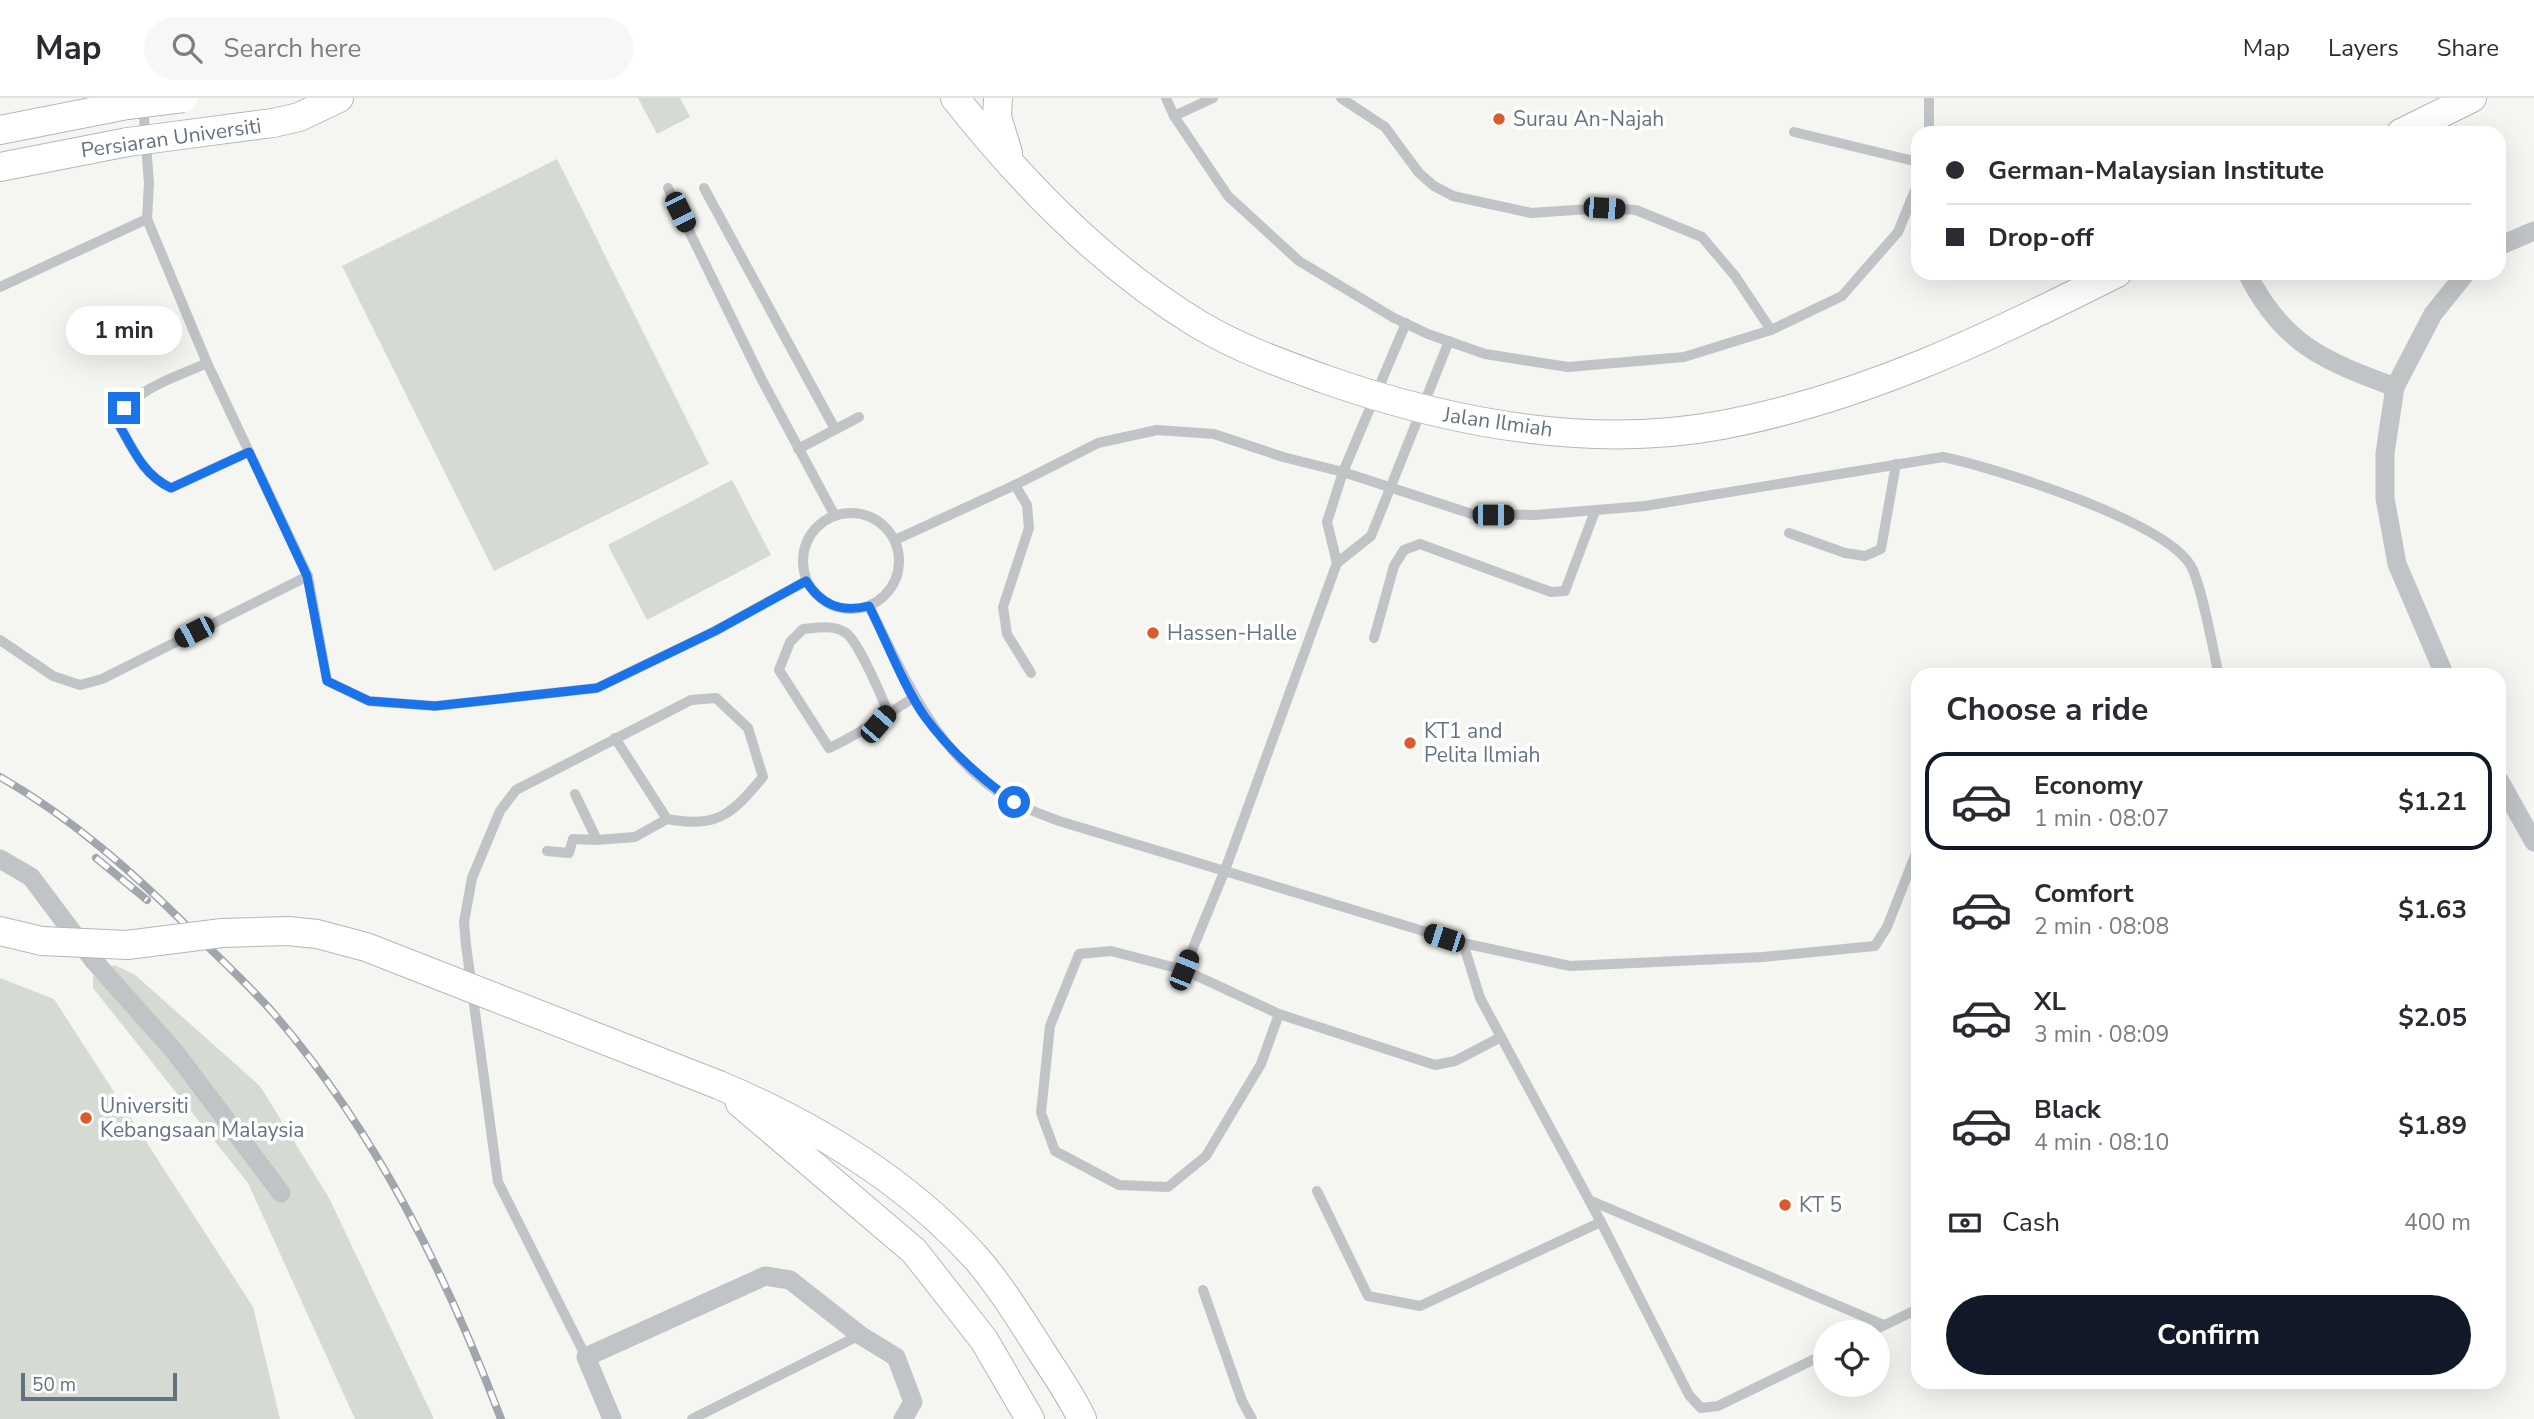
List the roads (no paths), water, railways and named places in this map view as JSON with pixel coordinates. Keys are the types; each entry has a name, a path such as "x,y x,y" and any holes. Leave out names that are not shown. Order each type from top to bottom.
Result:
{"street":[{"name":"Persiaran Universiti","path":"0,131 134,101 183,98"},
{"name":"Persiaran Universiti","path":"0,167 128,142 273,123 299,117 339,98"},
{"path":"998,98 997,117 1010,162"},
{"path":"2414,126 2472,98"},
{"name":"Jalan Ilmiah","path":"964,105 1010,162 1058,214 1116,265 1199,324 1260,356 1375,397 1479,422 1556,431 1628,433 1718,425 1782,412 1896,377 1993,336 2103,280"},
{"path":"2506,243 2534,231"},
{"path":"2250,280 2258,295 2298,343 2337,365 2395,387"},
{"path":"2442,668 2397,564 2385,487 2385,453 2395,387 2433,314 2460,280"},
{"path":"2506,792 2534,842"},
{"path":"0,859 30,877 94,961 175,1052 281,1193"},
{"path":"0,931 42,941 127,945 258,931 317,934 366,947 780,1111 855,1153 925,1208 977,1260 1022,1321 1082,1419"},
{"path":"719,1085 914,1251 984,1340 1030,1419"},
{"path":"612,1419 586,1357 765,1276 790,1280 860,1335 896,1357 914,1402 903,1419"}],"lane":[{"path":"1166,98 1174,116 1228,196 1299,261 1406,323 1449,341 1485,354 1568,368 1684,357 1770,330 1842,296 1898,232 1911,200"},
{"path":"1174,116 1213,98"},
{"path":"1341,98 1385,127 1419,173 1434,186 1453,196 1489,206 1531,213 1604,208 1636,209 1702,237 1735,276 1770,330"},
{"path":"1928,126 1929,98"},
{"path":"134,101 149,183 148,219 207,363 307,576 327,681 369,701 435,706 597,688 715,631 806,581"},
{"path":"1794,132 1911,160"},
{"path":"668,188 798,449 835,516"},
{"path":"704,188 835,429"},
{"path":"0,287 148,219"},
{"path":"1337,564 1327,522 1343,471 1406,323"},
{"path":"1184,970 1225,870 1337,564 1371,536 1449,341"},
{"path":"207,363 139,394 124,408 118,423 141,465 155,481 171,488 249,452"},
{"path":"798,449 859,417"},
{"path":"895,540 1015,485 1098,443 1157,430 1214,434 1283,457 1343,471 1472,514 1595,512 1943,457 1989,467 2100,510 2164,539 2191,566 2217,668"},
{"path":"1790,533 1845,553 1866,556 1881,549 1896,464"},
{"path":"1015,485 1027,505 1029,528 1003,607 1007,634 1031,673"},
{"path":"1374,638 1394,566 1404,550 1420,544 1551,592 1565,591 1595,512"},
{"path":"852,513 870,516 885,526 895,540 900,555 896,579 883,598 869,606 847,609 825,603 806,581 802,566 803,550 810,535 821,523 835,516 852,513"},
{"path":"0,640 53,676 80,685 102,679 307,576"},
{"path":"869,606 923,715 980,778 1014,802 1059,821 1463,943 1570,966 1763,957 1875,946 1887,927 1911,866"},
{"path":"888,712 879,688 848,634 830,627 803,629 790,642 779,670 829,748 878,724 888,712 915,697"},
{"path":"547,851 569,853 573,839 635,837 667,819 697,824 735,810 762,777 748,728 716,698 691,700 516,790 500,811 472,878 464,922 498,1182 586,1357"},
{"path":"615,737 667,819"},
{"path":"575,794 597,840"},
{"path":"1463,943 1480,998 1589,1199 1689,1395 1701,1408 1718,1406 1813,1360"},
{"path":"1279,1014 1261,1064 1206,1156 1168,1187 1119,1185 1055,1151 1041,1112 1050,1026 1079,954 1111,951 1184,970 1279,1014 1435,1065 1455,1060 1501,1037"},
{"path":"1317,1191 1368,1296 1420,1306 1601,1222"},
{"path":"1589,1199 1872,1320"},
{"path":"1203,1290 1242,1401 1252,1419"},
{"path":"1890,1322 1911,1312"},
{"path":"692,1419 860,1335"}],"railway":[{"path":"0,777 52,810 102,848 148,889 255,994 312,1061 346,1108 406,1207 457,1311 501,1419"},
{"path":"96,858 147,900"}],"place":[{"name":"Surau An-Najah","path":"1499,119"},
{"name":"Hassen-Halle","path":"1153,633"},
{"name":"KT1 and Pelita Ilmiah","path":"1410,743"},
{"name":"Universiti Kebangsaan Malaysia","path":"86,1118"},
{"name":"KT 5","path":"1785,1205"}]}
